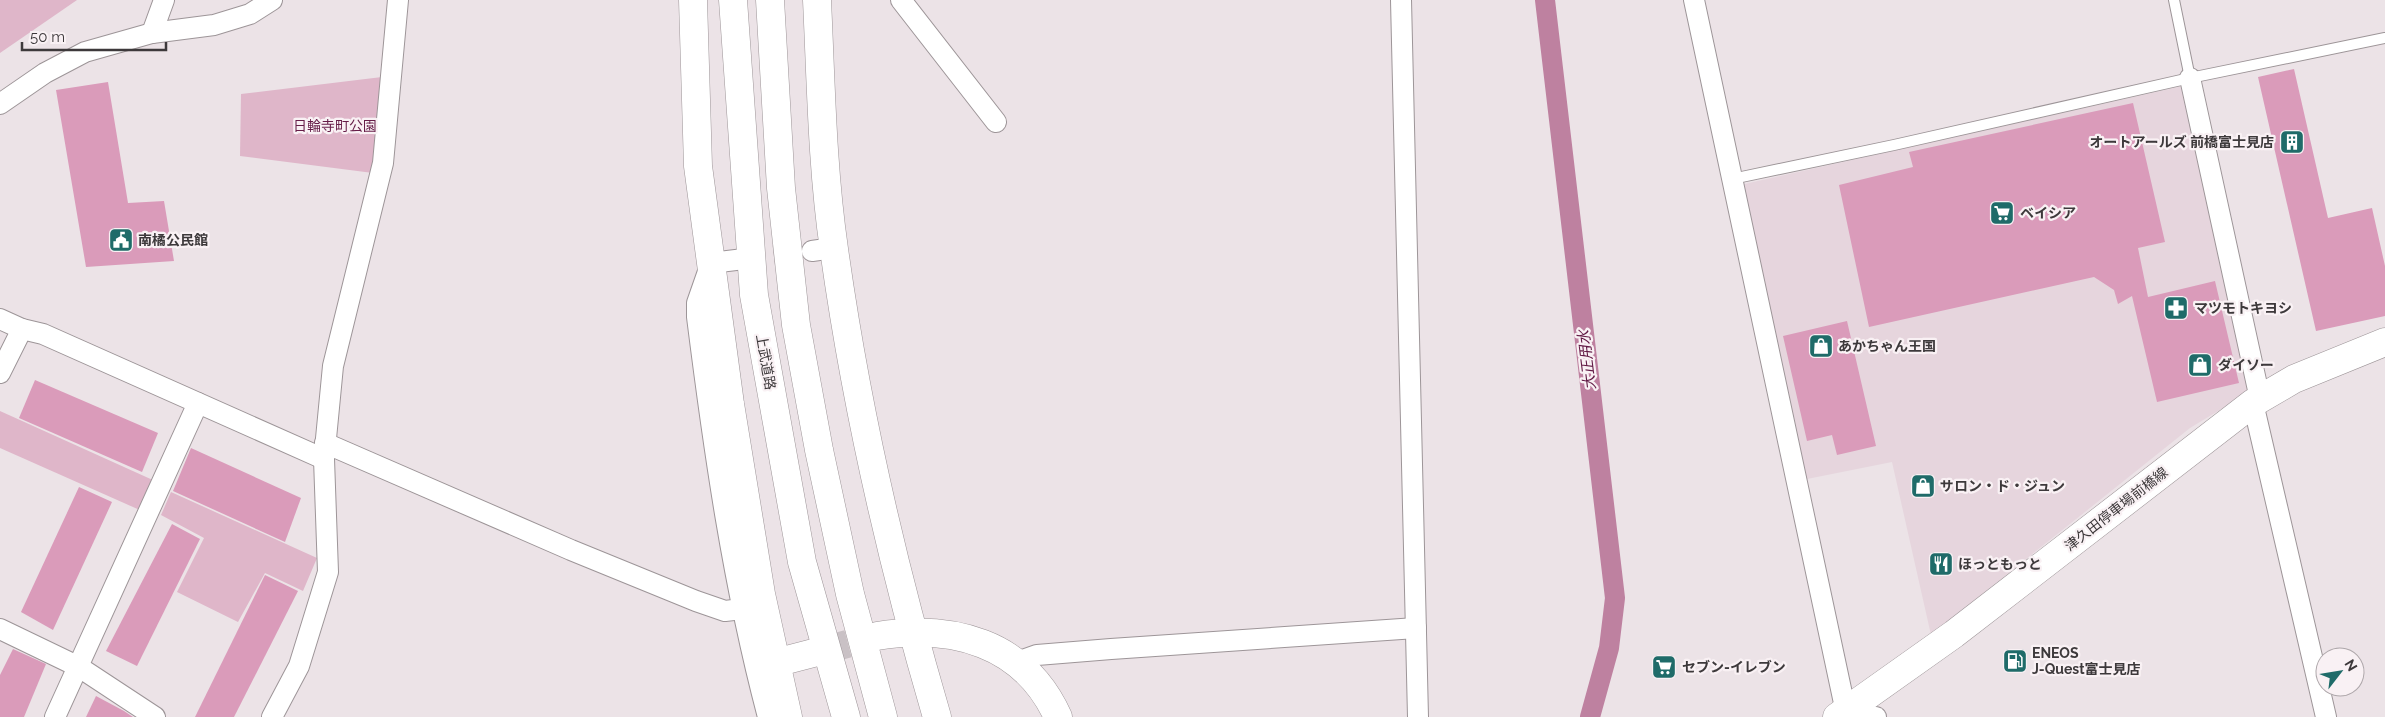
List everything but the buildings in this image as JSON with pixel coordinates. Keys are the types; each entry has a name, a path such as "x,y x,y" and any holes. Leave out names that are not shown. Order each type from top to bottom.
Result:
{"main road":[{"path":"693,0 698,166 730,404 761,594 788,717"},
{"name":"上武道路","path":"733,0 754,295 802,562 846,717"},
{"path":"770,0 781,188 796,325 819,450 850,594 883,717"},
{"path":"818,0 825,168 823,249 856,381 878,491 912,631 937,717"},
{"name":"津久田停車場前橋線","path":"1844,715 1954,634 2257,401 2294,379 2385,342"},
{"path":"877,636 912,631 934,632 973,640 994,648 1017,662 1032,676 1044,692 1058,717"},
{"path":"775,663 821,651"}],"street":[{"path":"152,33 164,0"},
{"path":"0,104 45,73 85,52 152,33 214,25 250,14 272,0"},
{"path":"272,717 299,666 328,572 324,451 333,366 383,163 398,0"},
{"path":"901,0 996,122"},
{"path":"1401,0 1418,717"},
{"path":"1694,0 1844,715 1876,717"},
{"path":"2190,78 2257,401 2326,717"},
{"path":"744,260 711,263 696,303 696,317 712,438 742,609 768,717"},
{"path":"0,318 22,329 42,334 198,403 324,451 696,600 725,611 742,609"},
{"path":"0,373 22,329"},
{"path":"55,717 198,403"},
{"path":"1017,662 1037,656 1102,650 1416,628"},
{"path":"0,630 79,666 139,709 155,717"}],"lane":[{"path":"2174,0 2190,78"},
{"path":"1732,178 1894,145 2190,78 2385,38"}],"shaded area":[{"path":"2187,85 2251,391 2190,428 1931,635 1892,462 1802,480 1740,185"}],"green space":[{"path":"0,0 77,0 0,53"},
{"name":"日輪寺町公園","path":"382,77 373,173 240,156 241,94"},
{"path":"0,411 155,481 142,511 0,448"},
{"path":"171,492 317,558 303,591 265,573 238,622 177,592 204,538 161,515"}],"waterway":[{"name":"大正用水","path":"1545,0 1615,598 1609,648 1590,717"}],"tunnel":[{"path":"744,259 801,252"},
{"path":"821,651 877,636"}],"place":[{"name":"オートアールズ 前橋富士見店","path":"2292,142"},
{"name":"ベイシア","path":"2002,213"},
{"name":"南橘公民館","path":"121,240"},
{"name":"マツモトキヨシ","path":"2176,308"},
{"name":"あかちゃん王国","path":"1821,346"},
{"name":"ダイソー","path":"2200,365"},
{"name":"サロン・ド・ジュン","path":"1923,486"},
{"name":"ほっともっと","path":"1941,564"},
{"name":"ENEOS J-Quest富士見店","path":"2015,661"},
{"name":"セブン-イレブン","path":"1664,667"}]}
